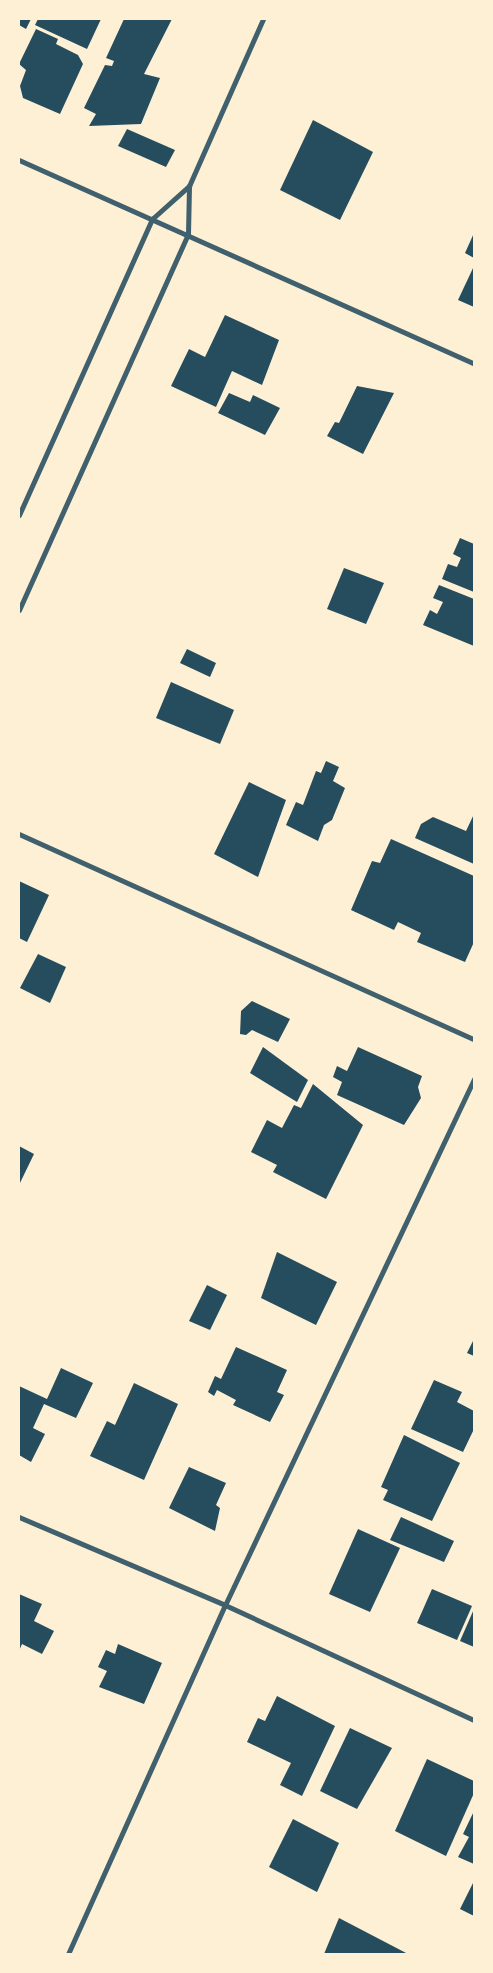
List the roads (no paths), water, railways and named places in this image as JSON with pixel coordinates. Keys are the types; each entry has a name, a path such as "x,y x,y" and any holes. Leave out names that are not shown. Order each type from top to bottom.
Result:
{"street":[{"path":"19,610 188,234 189,186 263,19"},
{"path":"19,160 188,234 474,364"},
{"path":"19,515 152,219 189,186"},
{"path":"19,834 474,1039"},
{"path":"68,1954 225,1605 474,1079"},
{"path":"19,1517 225,1605 474,1720"}]}
